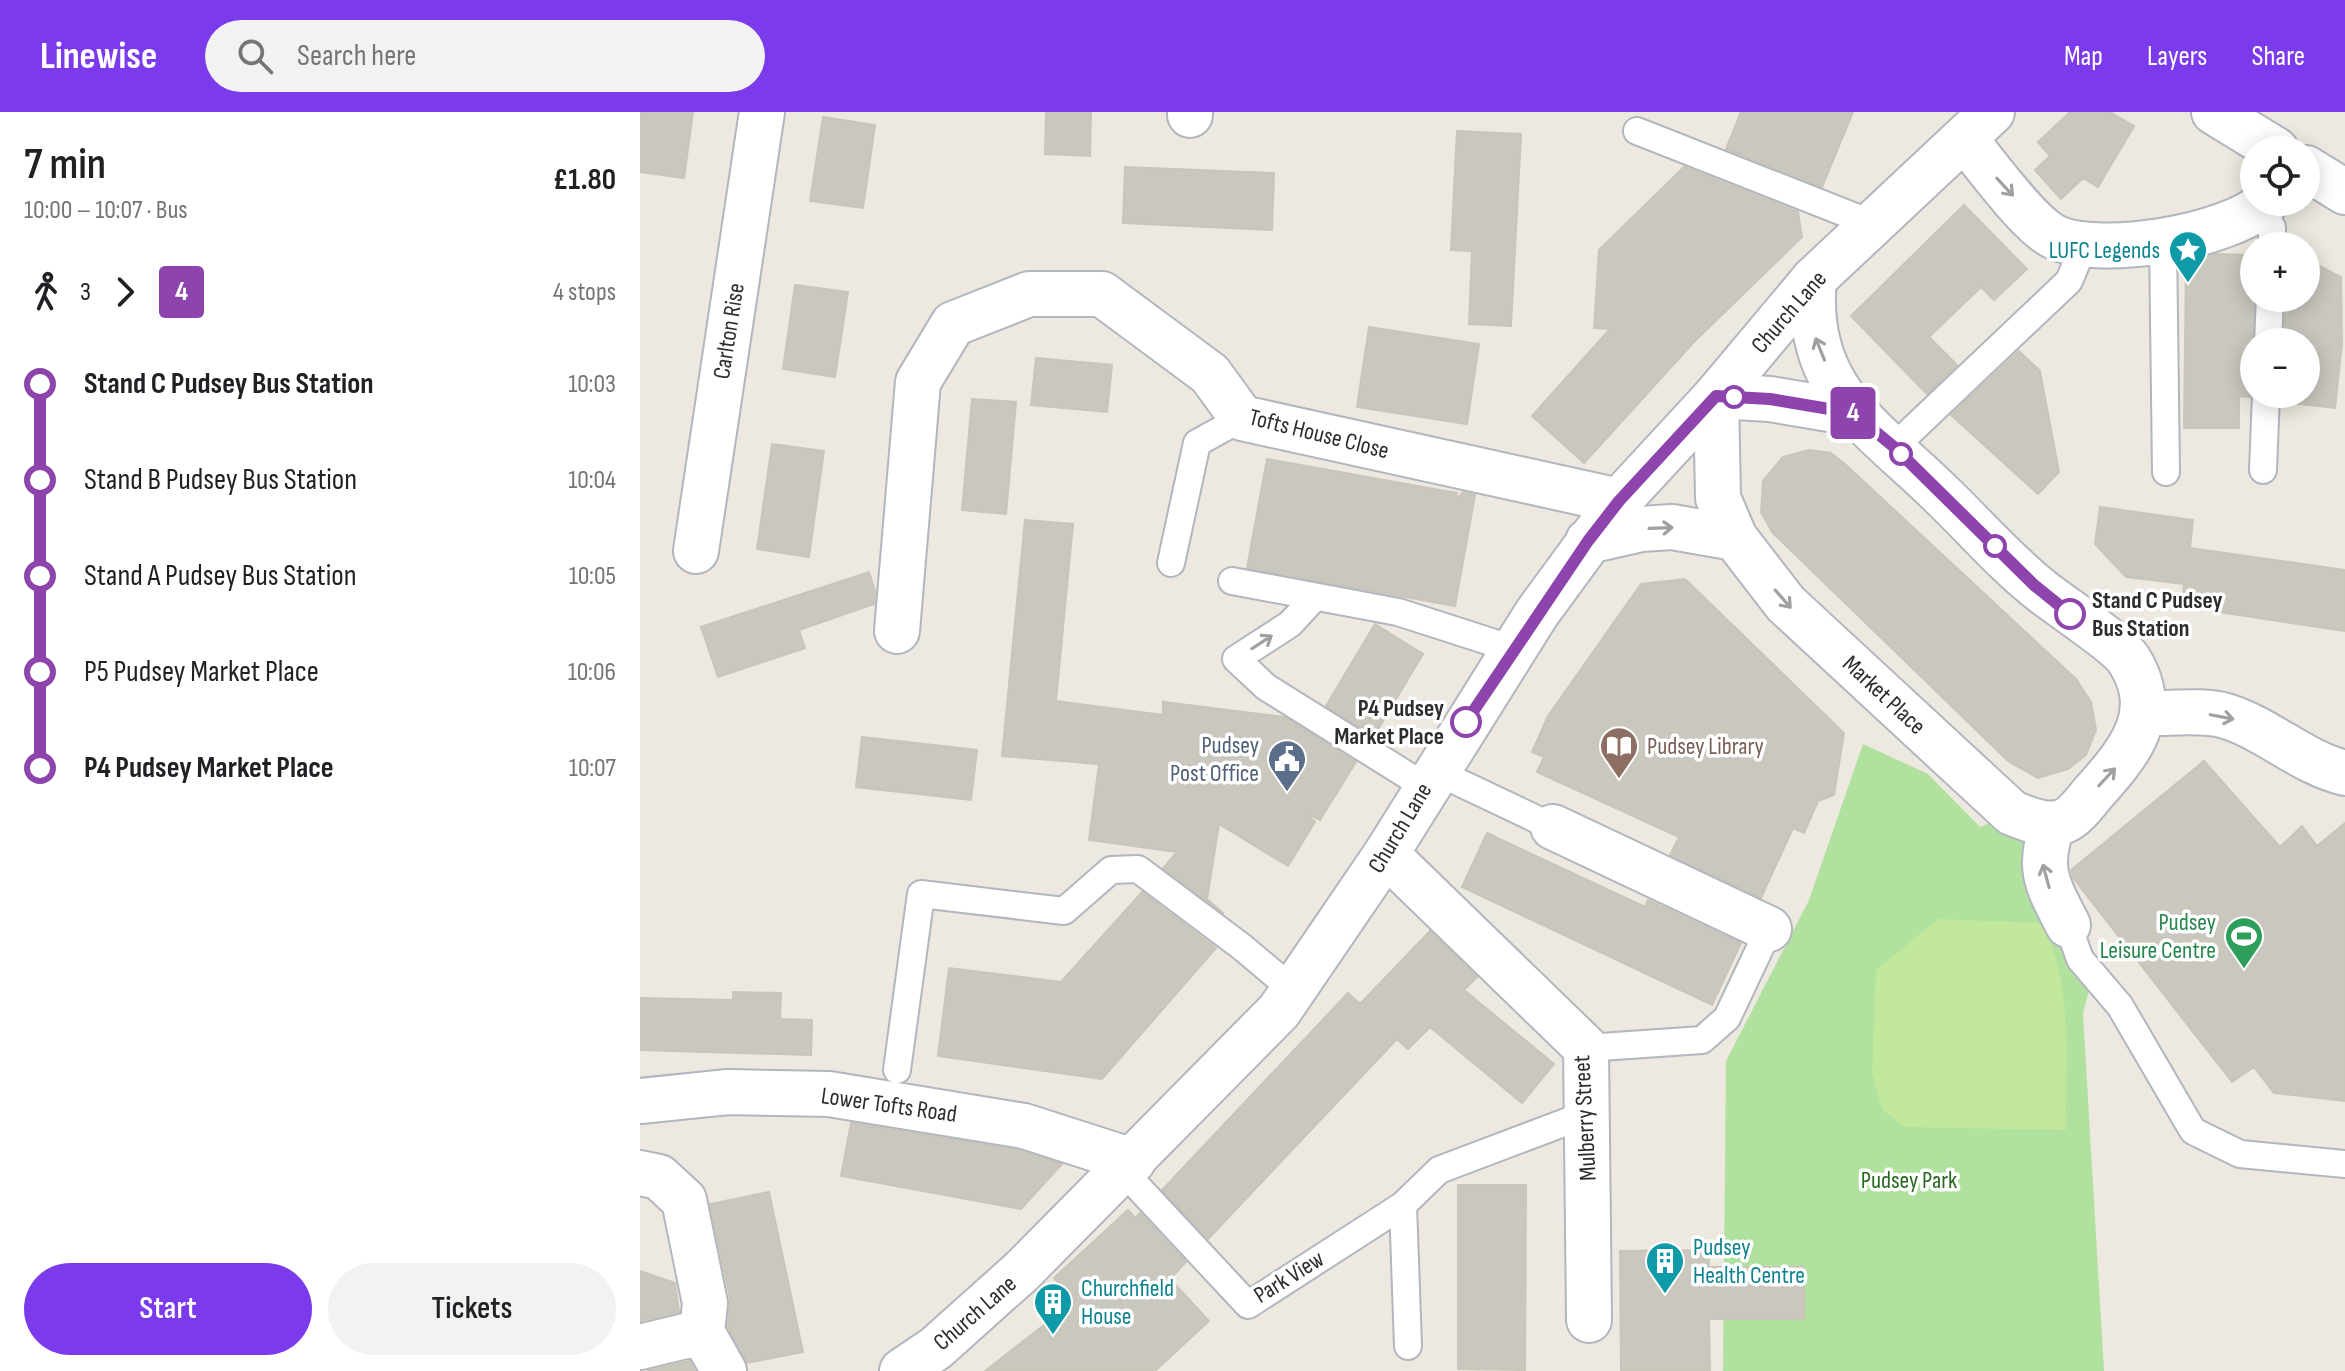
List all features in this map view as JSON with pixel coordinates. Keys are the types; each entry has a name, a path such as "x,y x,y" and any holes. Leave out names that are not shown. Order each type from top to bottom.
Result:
{"street":[{"name":"Carlton Rise","path":"696,551 762,112"},
{"path":"2214,112 2253,136"},
{"path":"1979,126 2066,239 2163,241 2265,219"},
{"name":"Church Lane","path":"902,1371 936,1348 1022,1271 1279,1011 1386,854 1513,649 1619,501 1716,396 1814,279 1979,126"},
{"path":"2320,177 2345,192"},
{"path":"1814,279 1811,309 1814,337 1831,376 1853,413 1894,447 2034,585 2127,657 2141,685 2145,713 2122,761 2067,820 2053,824 2043,864 2046,883 2068,925"},
{"name":"Tofts House Close","path":"897,631 906,492 918,382 953,324 1029,294 1102,294 1210,374 1242,418 1619,501"},
{"path":"1716,396 1770,399 1853,413"},
{"name":"Market Place","path":"1716,396 1718,498 1735,538 1786,604 2012,813 2053,824"},
{"path":"1588,541 1641,529 1672,527 1735,538"},
{"path":"2145,713 2223,715 2341,764"},
{"path":"1553,827 1769,929"},
{"name":"Mulberry Street","path":"1386,854 1586,1048 1589,1320"},
{"name":"Lower Tofts Road","path":"640,1101 728,1092 829,1094 1024,1126 1128,1166"},
{"path":"640,1173 659,1177 684,1200 705,1303 702,1332 724,1371"},
{"path":"640,1347 702,1332"}],"lane":[{"path":"1637,131 1873,224"},
{"path":"1894,447 2069,281 2066,239"},
{"path":"2163,241 2166,472"},
{"path":"2263,470 2265,408"},
{"path":"1171,563 1197,443 1242,418"},
{"path":"1232,581 1398,612 1513,649"},
{"path":"1315,597 1290,624 1236,659 1266,687 1430,779 1553,827"},
{"path":"897,1070 921,894 1064,911 1111,870 1138,869 1242,947 1293,990"},
{"path":"2068,925 2080,959 2120,1006 2193,1131 2240,1154 2345,1164"},
{"path":"1586,1048 1702,1040 1727,1018 1769,929"},
{"name":"Park View","path":"1128,1166 1248,1305 1403,1205 1439,1170 1587,1114"},
{"path":"1403,1205 1408,1346"}],"green space":[{"name":"Pudsey Park","path":"1863,744 1928,774 1980,827 2012,813 2093,974 2083,1014 2104,1371 1723,1371 1726,1061 1809,900"},
{"path":"1938,919 2040,923 2051,946 2064,997 2066,1130 1904,1127 1882,1109 1872,1073 1876,970"}],"building":[{"path":"640,112 693,112 684,178 640,172"},
{"path":"1046,112 1091,112 1090,156 1045,154"},
{"path":"1741,112 1853,112 1822,187 1726,149"},
{"path":"2070,112 2110,112 2134,126 2098,187 2083,178 2061,199 2035,170 2050,156 2038,142"},
{"path":"823,117 875,125 863,208 810,201"},
{"path":"1457,131 1521,134 1511,326 1469,324 1472,251 1451,250"},
{"path":"1125,167 1274,173 1272,230 1123,223"},
{"path":"1684,167 1798,212 1802,237 1693,343 1584,463 1532,416 1610,329 1594,328 1599,250"},
{"path":"1964,205 2027,269 1994,300 1981,287 1929,337 1957,365 1927,394 1851,316"},
{"path":"2214,254 2240,255 2240,312 2254,312 2254,328 2240,328 2239,428 2184,428 2186,262"},
{"path":"2320,266 2341,277 2342,343 2335,408 2320,406 2320,328 2285,328 2285,312 2320,312"},
{"path":"795,285 848,292 835,377 783,369"},
{"path":"1369,327 1479,344 1467,424 1357,407"},
{"path":"2019,351 2040,371 2059,472 2038,494 1951,415"},
{"path":"1036,358 1112,365 1107,412 1031,405"},
{"path":"972,399 1016,402 1006,514 962,510"},
{"path":"772,444 824,451 809,557 757,549"},
{"path":"1809,450 1831,453 1846,465 2076,679 2091,702 2096,730 2086,755 2068,769 2038,778 2008,761 1772,532 1761,512 1763,481 1783,457"},
{"path":"1267,459 1457,493 1456,500 1463,492 1475,495 1455,606 1247,568"},
{"path":"2100,507 2193,520 2190,548 2345,570 2345,631 2212,611 2213,600 2183,595 2184,584 2126,577 2095,544"},
{"path":"1025,520 1073,524 1056,701 1163,715 1163,702 1284,717 1356,762 1320,820 1306,813 1315,822 1288,866 1219,824 1207,899 1224,914 1163,868 1177,852 1089,840 1099,764 1002,756"},
{"path":"869,572 875,591 874,604 799,630 805,648 718,677 701,627"},
{"path":"1685,579 1844,733 1834,795 1818,801 1804,833 1793,828 1761,898 1670,855 1679,837 1537,772 1544,757 1532,752 1548,716 1641,584"},
{"path":"1375,624 1423,654 1374,736 1326,706"},
{"path":"862,737 977,750 971,800 856,787"},
{"name":"Pudsey Leisure Centre","path":"2204,761 2280,847 2302,826 2317,846 2345,823 2345,1101 2274,1093 2254,1067 2232,1082 2074,879 2071,870"},
{"path":"1487,833 1645,907 1648,900 1741,943 1712,1005 1462,887"},
{"path":"1142,892 1216,948 1102,1079 938,1056 949,968 1061,982"},
{"path":"1430,931 1477,977 1464,990 1554,1064 1522,1103 1430,1027 1408,1049 1397,1039 1208,1239 1162,1190 1348,993 1360,1004"},
{"path":"733,992 781,993 780,1019 812,1020 811,1055 640,1050 640,998 733,1000"},
{"path":"851,1123 1018,1150 1062,1164 1021,1209 841,1176"},
{"path":"1458,1185 1526,1185 1525,1370 1458,1369"},
{"path":"769,1192 803,1352 747,1363 728,1327 730,1298 710,1204"},
{"path":"1128,1210 1135,1218 1140,1213 1186,1262 1170,1279 1209,1321 1155,1371 985,1371 1075,1301 1054,1278"},
{"name":"Pudsey Health Centre","path":"1709,1250 1709,1267 1804,1267 1804,1319 1709,1319 1710,1371 1621,1371 1620,1251"},
{"path":"640,1271 675,1283 679,1312 640,1321"},
{"path":"690,1361 695,1371 647,1371"}],"bus line":[{"name":"4","path":"1466,722 1588,541 1619,501 1716,396 1770,399 1853,413 1894,447 2034,585 2070,614"}],"place":[{"name":"LUFC Legends","path":"2188,284"},
{"name":"Stand C Pudsey Bus Station","path":"2070,614"},
{"name":"P4 Pudsey Market Place","path":"1466,722"},
{"name":"Pudsey Library","path":"1619,780"},
{"name":"Pudsey Post Office","path":"1287,793"},
{"name":"Pudsey Leisure Centre","path":"2244,970"},
{"name":"Pudsey Health Centre","path":"1665,1295"},
{"name":"Churchfield House","path":"1053,1336"}]}
